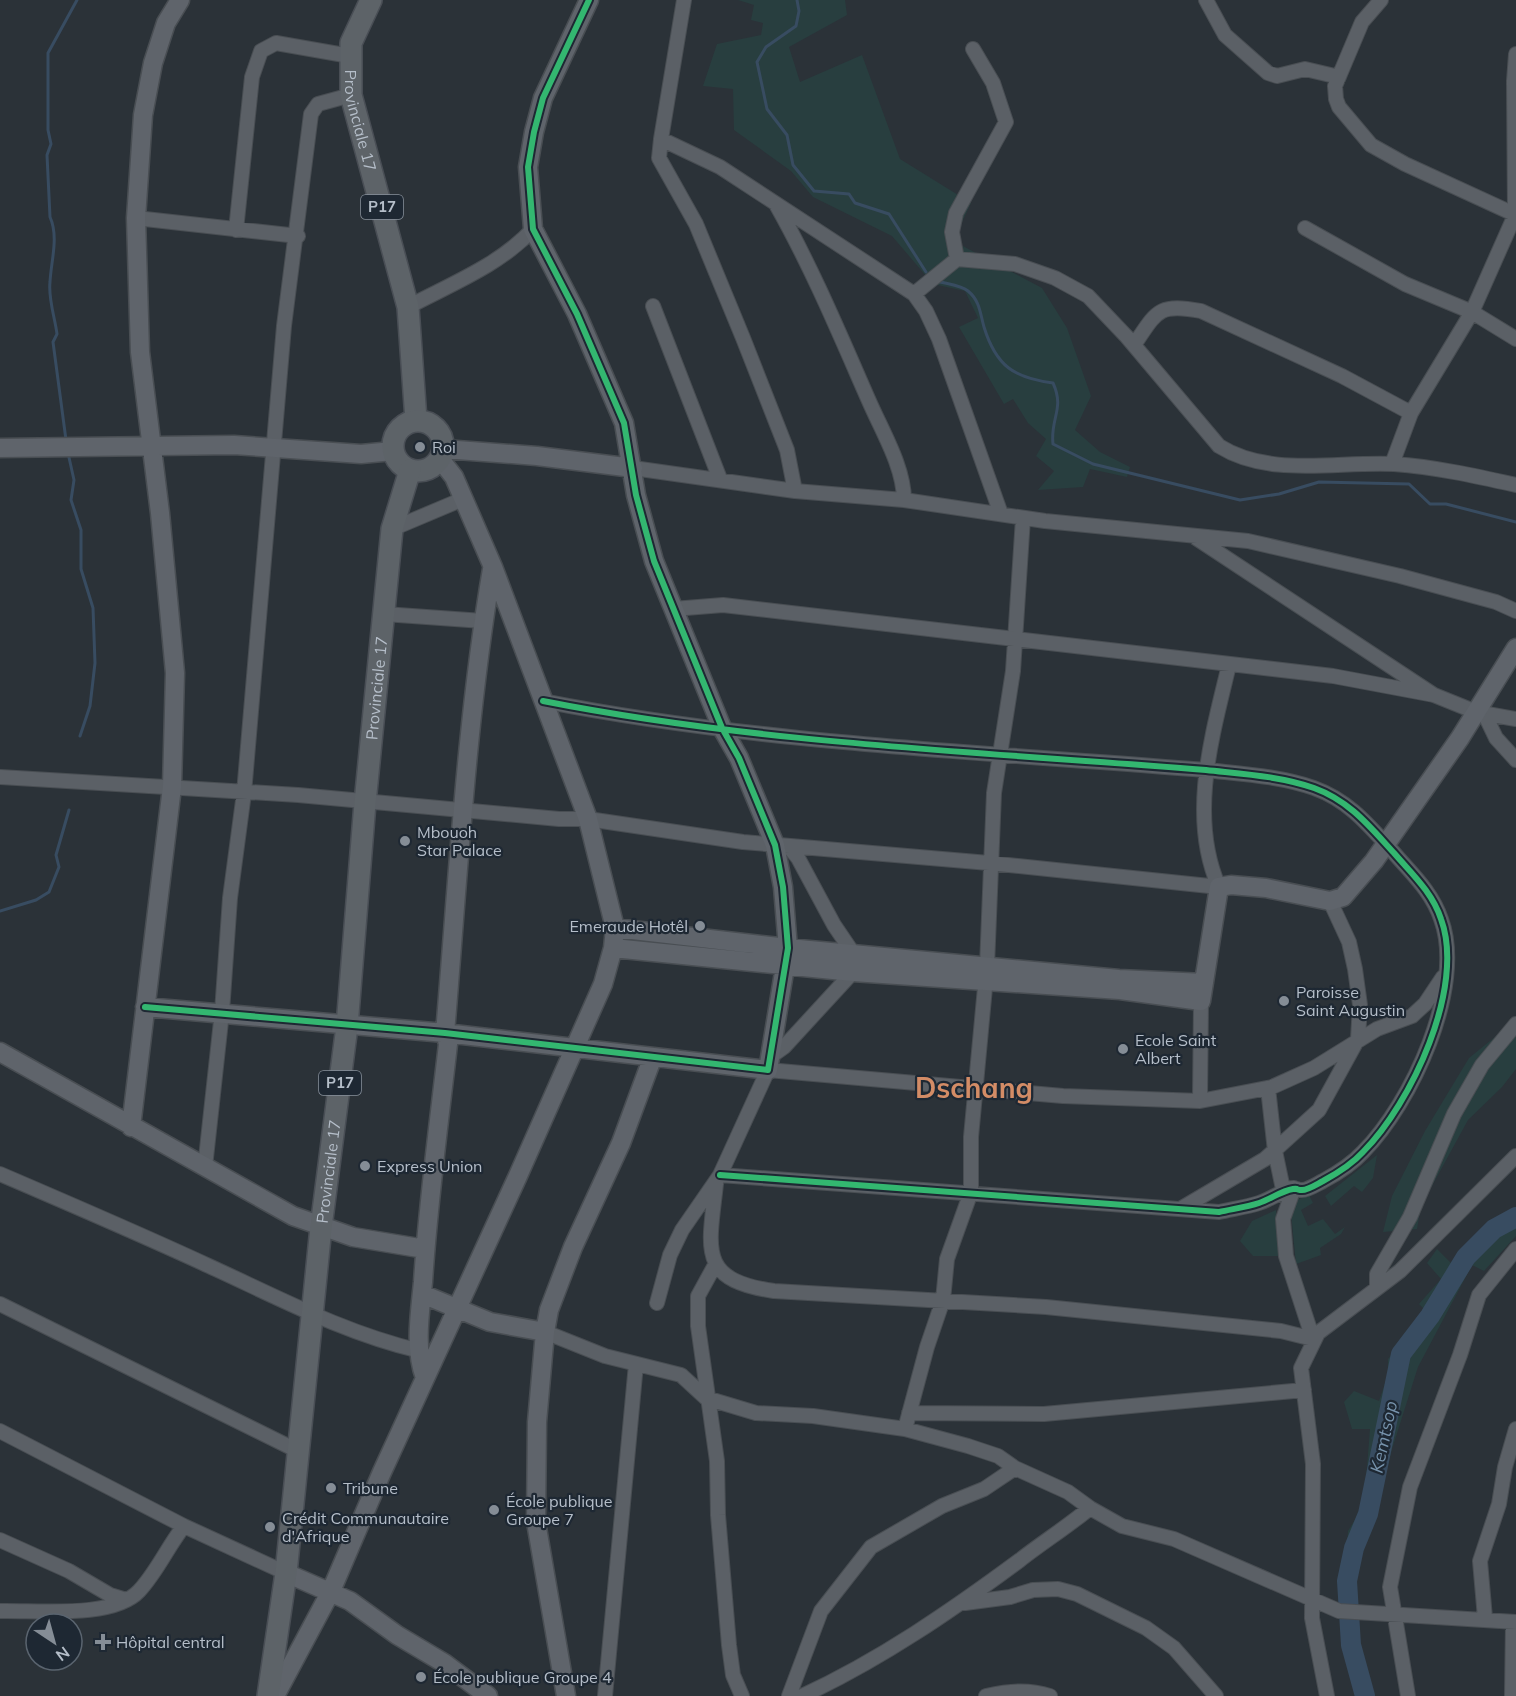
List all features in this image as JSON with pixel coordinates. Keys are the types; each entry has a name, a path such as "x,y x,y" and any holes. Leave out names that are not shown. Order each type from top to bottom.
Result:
{"main road":[{"name":"Provinciale 17","path":"371,0 351,43 351,95 408,308 416,420"},
{"path":"416,420 428,422 437,428 443,438 442,454 433,467 422,471 410,470 399,463 393,451 393,440 398,430 406,423 416,420"},
{"name":"Provinciale 17","path":"268,1696 286,1573 321,1227 347,1026 364,803 392,529 410,470"}],"street":[{"path":"589,0 547,88 534,132 528,167 533,229 577,315 624,423 636,495 654,561 673,609 722,728 782,846 787,957 769,1064 718,1179 670,1255 657,1303"},
{"path":"684,0 659,158 696,224 743,338 787,450 795,491"},
{"path":"1206,0 1225,35 1268,73 1277,76 1305,69 1339,77"},
{"path":"1381,0 1362,22 1335,86 1335,99 1359,133 1371,144 1405,164 1516,215"},
{"path":"131,1127 172,787 175,673 140,352 136,218 142,115 153,63 166,23 177,1"},
{"path":"236,230 252,76 261,51 276,43 350,56"},
{"path":"957,259 952,232 956,213 1006,122 993,83 973,49"},
{"path":"1392,464 1411,414 1472,312 1516,215 1514,81 1516,54"},
{"path":"205,1167 222,1012 230,898 244,793 285,326 298,236 311,114 318,104 351,95"},
{"path":"661,139 684,152 720,167 914,294 926,311 939,339 1001,514"},
{"path":"775,203 796,241 878,423 899,473 904,500"},
{"path":"136,218 298,236"},
{"path":"1305,228 1405,284 1472,312 1516,339"},
{"path":"408,308 512,250 533,229"},
{"path":"914,294 957,259 1015,264 1068,284 1088,296 1134,345 1219,446 1233,455 1270,464 1392,464 1441,470 1516,485"},
{"path":"653,306 720,479"},
{"path":"1134,345 1153,318 1167,308 1179,306 1201,311 1221,318 1275,347 1332,371 1411,414"},
{"path":"0,448 151,444 275,447 361,454 393,451"},
{"path":"275,1696 331,1591 354,1534 603,984 613,948 615,928 588,819 493,567 442,454 537,456 720,479 795,491 904,500 1023,518 1191,534 1248,542 1389,573 1496,602 1516,611"},
{"path":"392,529 463,499"},
{"path":"905,1429 943,1300 947,1259 970,1192 974,1088 986,974 989,863 994,794 1002,754 1015,641 1023,518"},
{"path":"1191,534 1434,695"},
{"path":"425,1378 420,1351 425,1249 448,1044 445,1034 464,811 483,621 493,567"},
{"path":"673,609 723,605 1015,641 1334,676 1434,695 1480,712 1516,719"},
{"path":"384,614 483,621"},
{"path":"0,777 172,787 559,819 588,819 782,846 989,863 1219,887 1231,885 1266,888 1330,902 1343,897 1356,884 1480,712 1516,648"},
{"path":"1200,1101 1202,992 1219,887 1210,867 1206,838 1204,809 1206,771 1228,665"},
{"path":"543,701 605,713 722,728 883,746 1252,775 1315,788 1369,823 1429,894 1442,919 1446,940 1446,973 1440,1007 1409,1088 1387,1124 1362,1154 1324,1181 1303,1190 1283,1189 1275,1151 1268,1088"},
{"path":"1480,712 1496,738 1516,760"},
{"path":"769,1064 853,972 853,953 834,925 798,858 782,846"},
{"path":"1182,1208 1275,1151 1319,1110 1358,1039 1360,1005 1355,969 1348,942 1330,902"},
{"path":"615,928 787,957 853,972 1119,979 1202,992"},
{"path":"613,948 787,957 853,953 986,974"},
{"path":"145,1007 222,1012 445,1034 652,1059 769,1064 1063,1096 1200,1101 1268,1088 1314,1068 1358,1039 1412,1016 1425,1004 1446,973"},
{"path":"1377,1288 1377,1274 1410,1217 1454,1114 1482,1065 1516,1024"},
{"path":"0,1052 71,1090 131,1127 265,1202 321,1227 377,1242 425,1249"},
{"path":"566,1696 536,1522 537,1422 545,1332 549,1310 557,1289 621,1143 652,1059"},
{"path":"1328,1696 1312,1618 1313,1464 1301,1368 1313,1339 1377,1288 1442,1231 1516,1156"},
{"path":"0,1174 209,1266 312,1315 375,1341 420,1351"},
{"path":"718,1179 970,1192 1048,1201 1219,1212 1259,1203 1294,1188"},
{"path":"718,1179 711,1248 715,1265 721,1274 746,1287 774,1291 1046,1307 1281,1331 1313,1339"},
{"path":"1294,1188 1283,1219 1286,1256 1313,1339"},
{"path":"1408,1696 1399,1651 1396,1614 1389,1587 1410,1487 1460,1354 1479,1295 1516,1249"},
{"path":"715,1265 698,1296 698,1326 706,1398 714,1427 718,1515 729,1645 733,1675 742,1696"},
{"path":"422,1294 490,1322 545,1332 605,1356 681,1375 706,1398 756,1413 813,1416 905,1429 998,1456 1016,1468 1068,1492 1090,1508 1122,1526 1174,1539 1339,1611 1485,1618 1515,1622 1512,1696"},
{"path":"0,1304 298,1451"},
{"path":"605,1696 636,1364"},
{"path":"909,1413 1044,1414 1304,1390"},
{"path":"1485,1618 1480,1561 1498,1504 1505,1467 1516,1429"},
{"path":"0,1431 184,1526 331,1591 444,1663 488,1696"},
{"path":"789,1696 821,1611 871,1547 942,1506 984,1489 1016,1468"},
{"path":"802,1696 870,1661 960,1604 1056,1536 1090,1508"},
{"path":"0,1611 91,1610 126,1600 139,1592 184,1526"},
{"path":"0,1540 126,1600"},
{"path":"960,1604 1010,1597 1033,1590 1058,1589 1077,1594 1146,1628 1174,1648 1216,1696"},
{"path":"986,1696 1011,1690 1037,1692 1050,1696"}],"green space":[{"path":"738,0 845,0 847,15 789,47 800,82 862,55 900,159 971,203 956,235 959,244 1042,288 1067,328 1091,396 1075,430 1100,452 1130,467 1127,477 1090,469 1083,487 1038,490 1054,471 1036,456 1046,439 1028,423 1013,399 1004,404 959,327 978,318 965,291 933,284 892,236 813,197 791,171 734,130 733,89 703,86 717,44 761,35 763,23 751,20 754,5"},
{"path":"1516,1020 1516,1069 1502,1087 1468,1120 1421,1206 1417,1229 1383,1232 1392,1196 1425,1131 1469,1058"},
{"path":"1377,1155 1373,1178 1362,1192 1354,1186 1331,1206 1325,1196"},
{"path":"1309,1195 1313,1203 1301,1210 1308,1226 1323,1219 1335,1234 1345,1227 1341,1234 1320,1248 1321,1255 1296,1264 1290,1203"},
{"path":"1516,1208 1516,1236 1484,1271 1472,1265 1418,1367 1392,1449 1375,1517 1362,1536 1354,1603 1343,1600 1348,1531 1364,1505 1370,1429 1352,1429 1344,1402 1354,1391 1379,1401 1388,1375 1388,1359 1426,1311 1419,1304 1441,1279 1427,1263 1437,1249 1451,1263 1490,1220"},
{"path":"1276,1210 1280,1256 1253,1256 1240,1241 1252,1221"}],"waterway":[{"path":"66,440 53,342 57,334 50,288 54,233 50,217 47,155 51,144 48,130 48,53 77,0"},
{"path":"797,0 799,11 796,26 766,47 757,62 767,109 787,135 793,165 814,191 849,194 855,203 889,214 926,272"},
{"path":"937,281 961,287 972,295 979,308 994,352 1008,368 1027,378 1053,383 1058,400 1053,427 1053,444 1093,464 1240,500 1279,494 1319,482 1409,484 1430,504 1446,504 1516,522"},
{"path":"68,453 74,480 71,500 81,530 81,569 93,608 95,663 90,706 80,736"},
{"path":"0,911 36,900 49,892 59,867 56,855 69,810"},
{"name":"Kemtsop","path":"1365,1696 1351,1645 1347,1581 1354,1548 1368,1514 1401,1354 1430,1316 1466,1257 1494,1229 1516,1217"}],"cycle path":[{"path":"145,1007 445,1033 768,1070 788,948 783,887 775,845 739,758 722,728 654,561 636,495 624,423 577,314 533,229 528,167 534,132 543,98 589,0"},
{"path":"543,701 625,716 790,737 1206,770 1288,781 1327,793 1349,807 1421,884 1441,919 1447,947 1446,977 1440,1010 1415,1075 1399,1105 1363,1152 1339,1172 1307,1189 1289,1190 1259,1203 1219,1212 720,1175"}],"place":[{"name":"Roi","path":"420,447"},
{"name":"Mbouoh Star Palace","path":"405,841"},
{"name":"Emeraude Hotêl","path":"700,926"},
{"name":"Paroisse Saint Augustin","path":"1284,1001"},
{"name":"Ecole Saint Albert","path":"1123,1049"},
{"name":"Express Union","path":"365,1166"},
{"name":"Tribune","path":"331,1488"},
{"name":"École publique Groupe 7","path":"494,1510"},
{"name":"Crédit Communautaire d'Afrique","path":"270,1527"},
{"name":"Hôpital central","path":"103,1642"},
{"name":"École publique Groupe 4","path":"421,1677"}],"district":[{"name":"Dschang","path":"974,1088"}]}
